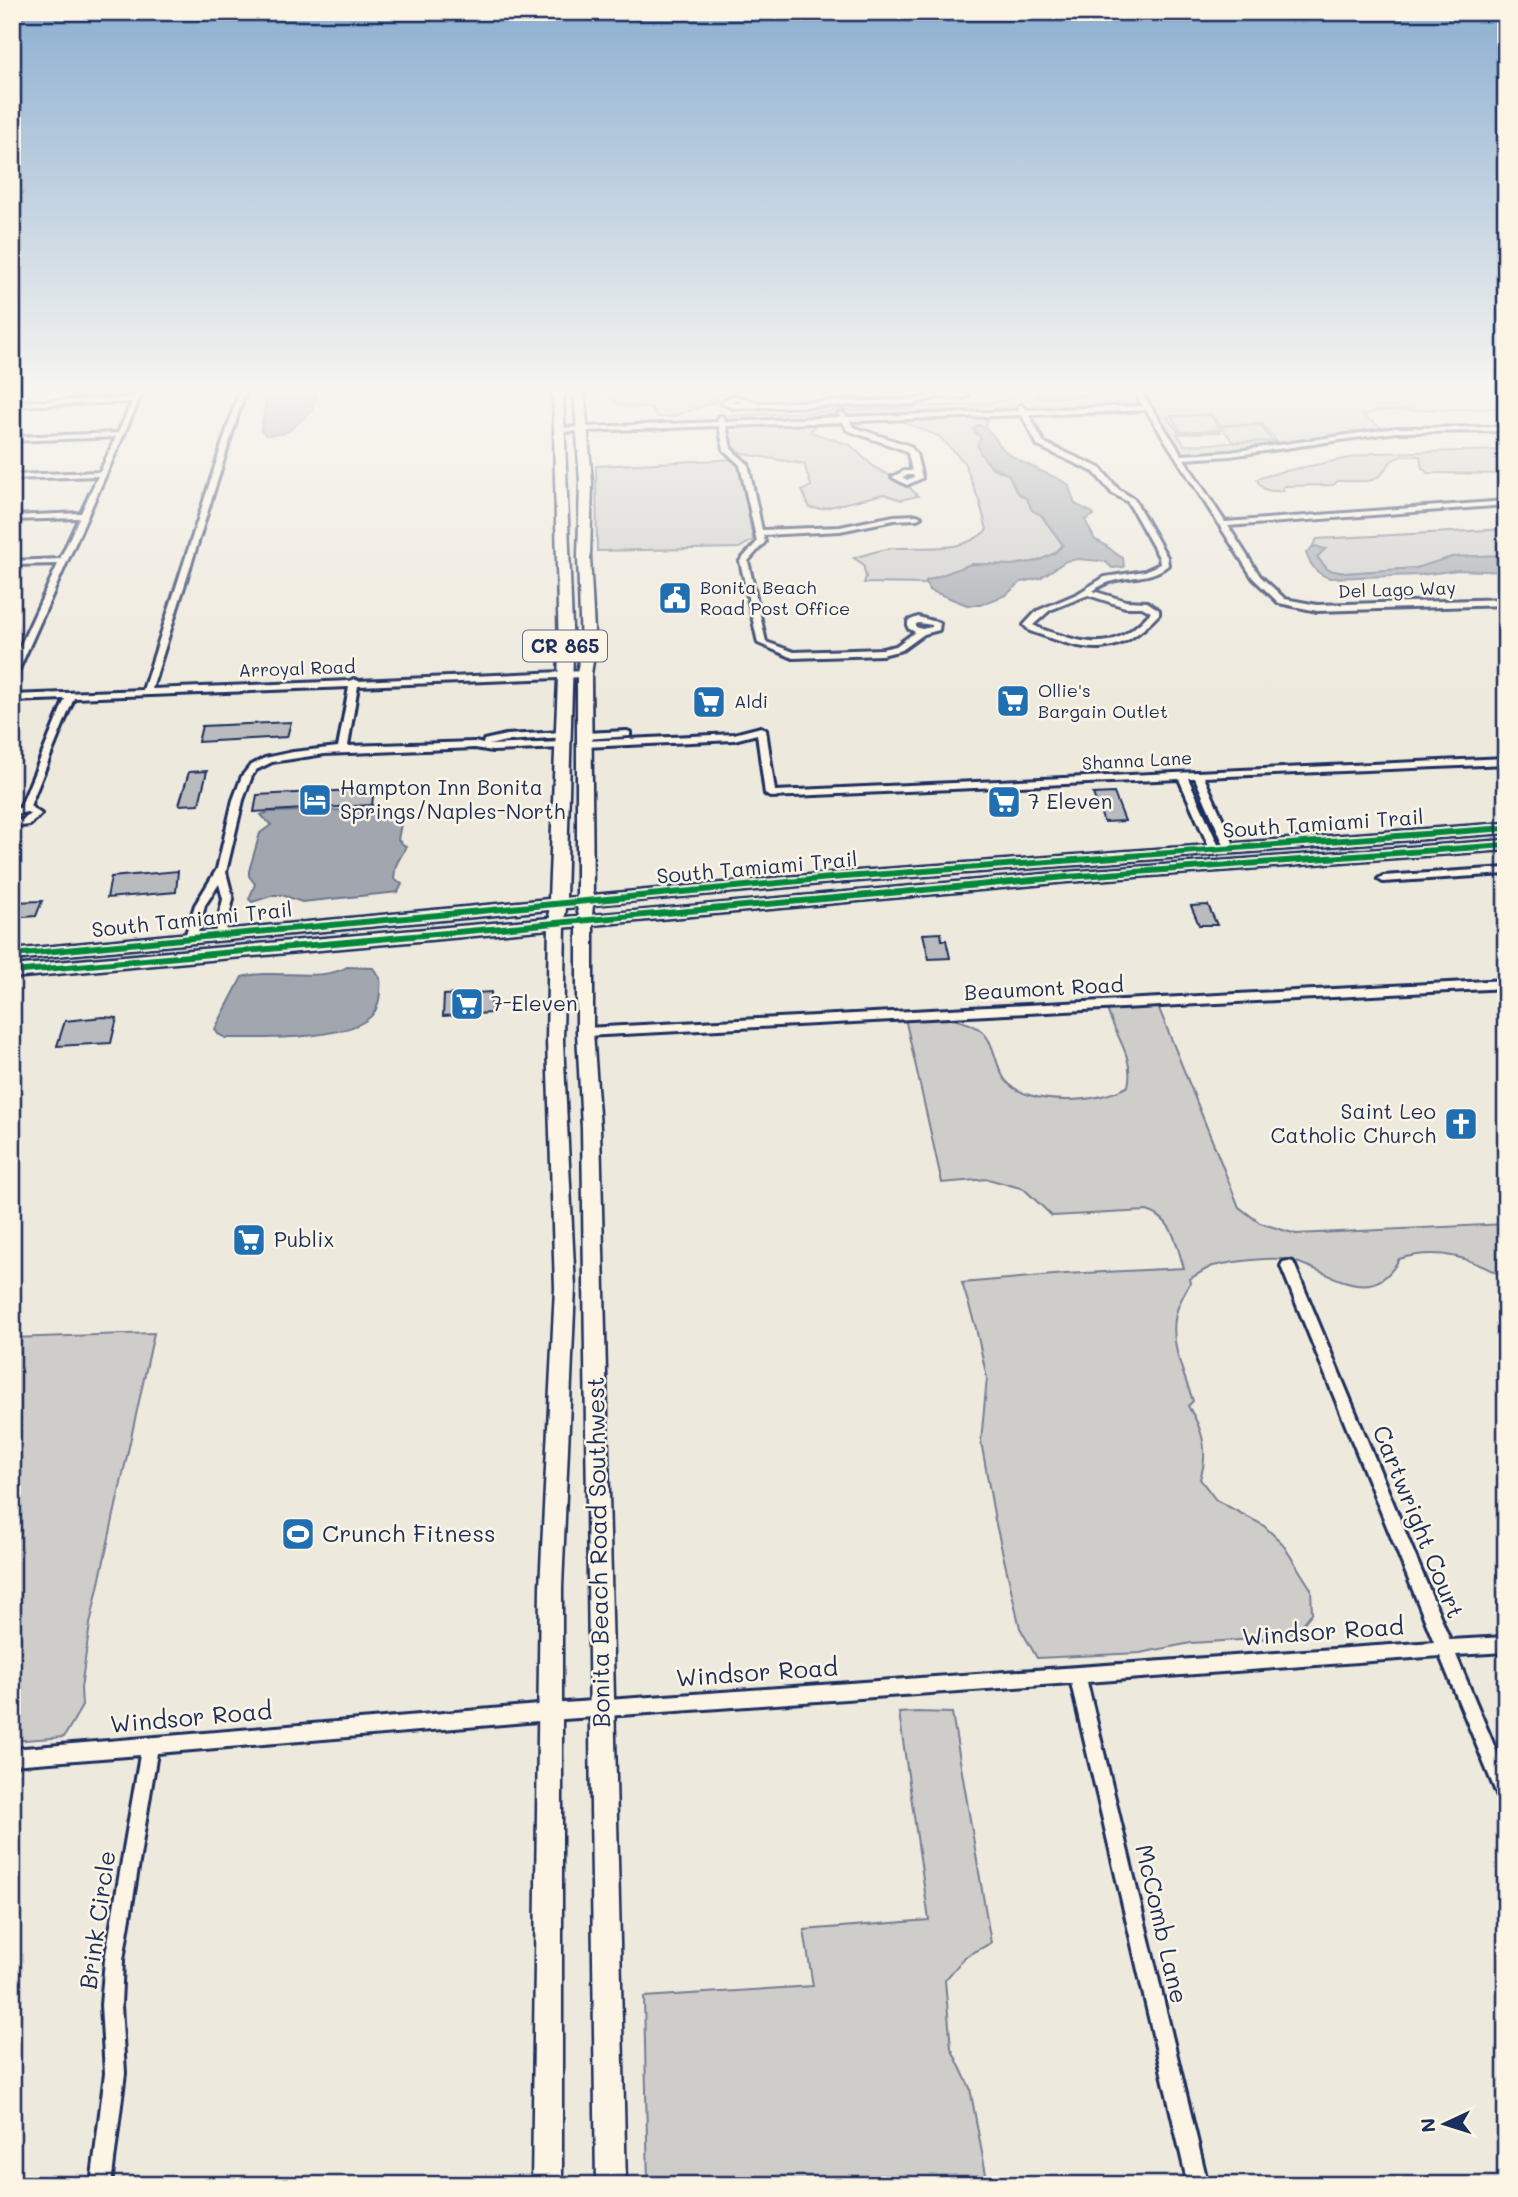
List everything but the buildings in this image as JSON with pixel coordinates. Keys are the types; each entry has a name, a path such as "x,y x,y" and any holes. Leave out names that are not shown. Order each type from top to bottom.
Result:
{"main road":[{"name":"CR 865","path":"557,913 566,675 562,492"},
{"path":"574,492 576,494 579,534 585,544"},
{"name":"CR 865","path":"585,920 584,674 588,649 586,492"},
{"name":"South Tamiami Trail","path":"1225,853 1239,856 1320,849 1380,837 1506,828"},
{"name":"South Tamiami Trail","path":"12,972 557,913 584,900 1225,853 1506,845"},
{"path":"1098,874 1154,862 1225,853"},
{"name":"South Tamiami Trail","path":"12,954 219,934 557,913 585,920 1098,874"},
{"name":"Bonita Beach Road Southwest","path":"547,2185 552,1574 564,1316 563,1199 555,1041 557,913"},
{"name":"Bonita Beach Road Southwest","path":"585,920 585,1032 591,1114 611,2185"},
{"path":"564,1316 593,1316"}],"street":[{"path":"12,674 95,492"},
{"path":"147,691 210,492"},
{"path":"750,492 759,533 759,546 749,553 744,561 762,643 793,655 881,652 899,648 921,632"},
{"path":"1087,592 1125,604 1144,604 1156,612 1126,640 1110,645 1080,644 1028,625 1040,613 1087,592 1110,576 1154,571 1164,565 1163,557 1132,500 1116,492"},
{"path":"1202,492 1223,524 1506,503"},
{"path":"12,519 84,515"},
{"path":"759,533 840,529 894,518 917,517"},
{"name":"Del Lago Way","path":"1223,524 1257,578 1275,596 1289,603 1317,608 1506,602"},
{"path":"12,563 64,561"},
{"name":"Arroyal Road","path":"12,698 584,674"},
{"path":"342,751 354,682"},
{"path":"24,809 71,695"},
{"path":"585,740 761,730"},
{"path":"734,737 761,730"},
{"path":"761,730 763,745"},
{"path":"585,740 734,737 752,739 763,745"},
{"path":"191,937 201,903 221,872 243,782 251,769 260,762 286,755 475,745 492,748 562,740"},
{"name":"Shanna Lane","path":"763,745 770,794 1506,761"},
{"path":"1198,774 1225,853"},
{"path":"1182,775 1225,853"},
{"path":"12,812 33,810 36,817 26,823 12,824"},
{"path":"1383,879 1506,870"},
{"path":"219,934 228,899 221,872"},
{"name":"Beaumont Road","path":"585,1032 1506,984"},
{"name":"Cartwright Court","path":"1288,1266 1506,1796"},
{"name":"Windsor Road","path":"12,1757 550,1712 1506,1644"},
{"name":"McComb Lane","path":"1077,1674 1198,2185"},
{"name":"Brink Circle","path":"101,2185 115,2073 111,2005 114,1960 150,1746"}],"shaded area":[{"path":"596,492 745,492 753,540 739,548 597,551"},
{"path":"802,492 914,492 918,496 901,500 884,494 821,509 810,508"},
{"path":"976,492 1018,492 1027,499 1032,510 1041,515 1063,545 1055,553 1038,561 1012,565 971,564 926,581 927,584 864,583 866,577 863,564 854,558 892,548 955,546 977,538 987,530"},
{"path":"1017,492 1071,492 1075,504 1093,513 1094,515 1085,520 1095,540 1123,558 1124,567 1112,568 1106,562 1100,561 1066,561 1040,578 1021,582 1006,595 980,605 967,605 929,590 926,581 971,564 1012,565 1038,561 1055,553 1063,545 1041,515 1032,510 1027,499"},
{"path":"1506,529 1506,555 1452,557 1416,568 1345,573 1328,570 1317,557 1325,549 1310,550 1317,539"},
{"path":"1315,546 1325,549 1317,557 1328,570 1345,573 1416,568 1452,557 1506,555 1506,572 1458,570 1420,575 1330,578 1318,572 1306,553"},
{"path":"386,809 402,818 398,840 406,847 398,862 394,879 402,884 398,892 302,902 282,895 252,902 249,899 255,884 249,871 260,833 271,825 261,815 269,812"},
{"path":"347,967 373,968 380,978 377,1006 373,1014 362,1023 326,1033 281,1038 226,1038 215,1029 242,977 323,974"},
{"path":"1158,1006 1239,1207 1260,1223 1296,1234 1506,1224 1506,1278 1454,1256 1428,1254 1399,1259 1388,1274 1376,1282 1363,1285 1282,1259 1213,1266 1189,1279 1190,1283 1177,1310 1174,1336 1178,1358 1193,1401 1188,1406 1203,1441 1204,1459 1200,1479 1216,1500 1263,1525 1282,1543 1311,1589 1312,1613 1298,1630 1273,1638 1191,1643 1140,1653 1037,1658 1020,1628 995,1520 981,1441 987,1378 962,1283 1184,1268 1168,1226 1147,1211 1052,1216 1024,1189 988,1179 942,1183 905,1018 944,1018 979,1029 989,1040 1002,1075 1017,1090 1031,1096 1066,1100 1101,1096 1128,1086 1127,1056 1107,1009"},
{"path":"154,1333 90,1624 81,1688 82,1706 64,1737 12,1741 12,1338"},
{"path":"899,1713 952,1713 991,1943 965,1957 945,1980 951,2048 970,2088 988,2185 648,2185 644,1997 813,1986 804,1930 929,1920"}],"cycle path":[{"path":"12,955 831,878 1506,828"},
{"path":"12,972 1067,877 1506,845"}],"place":[{"name":"Bonita Beach Road Post Office","path":"675,598"},
{"name":"Ollie's Bargain Outlet","path":"1013,701"},
{"name":"Aldi","path":"709,702"},
{"name":"Hampton Inn Bonita Springs/Naples-North","path":"315,800"},
{"name":"7 Eleven","path":"1004,802"},
{"name":"7-Eleven","path":"467,1004"},
{"name":"Saint Leo Catholic Church","path":"1461,1124"},
{"name":"Publix","path":"249,1240"},
{"name":"Crunch Fitness","path":"298,1534"}]}
